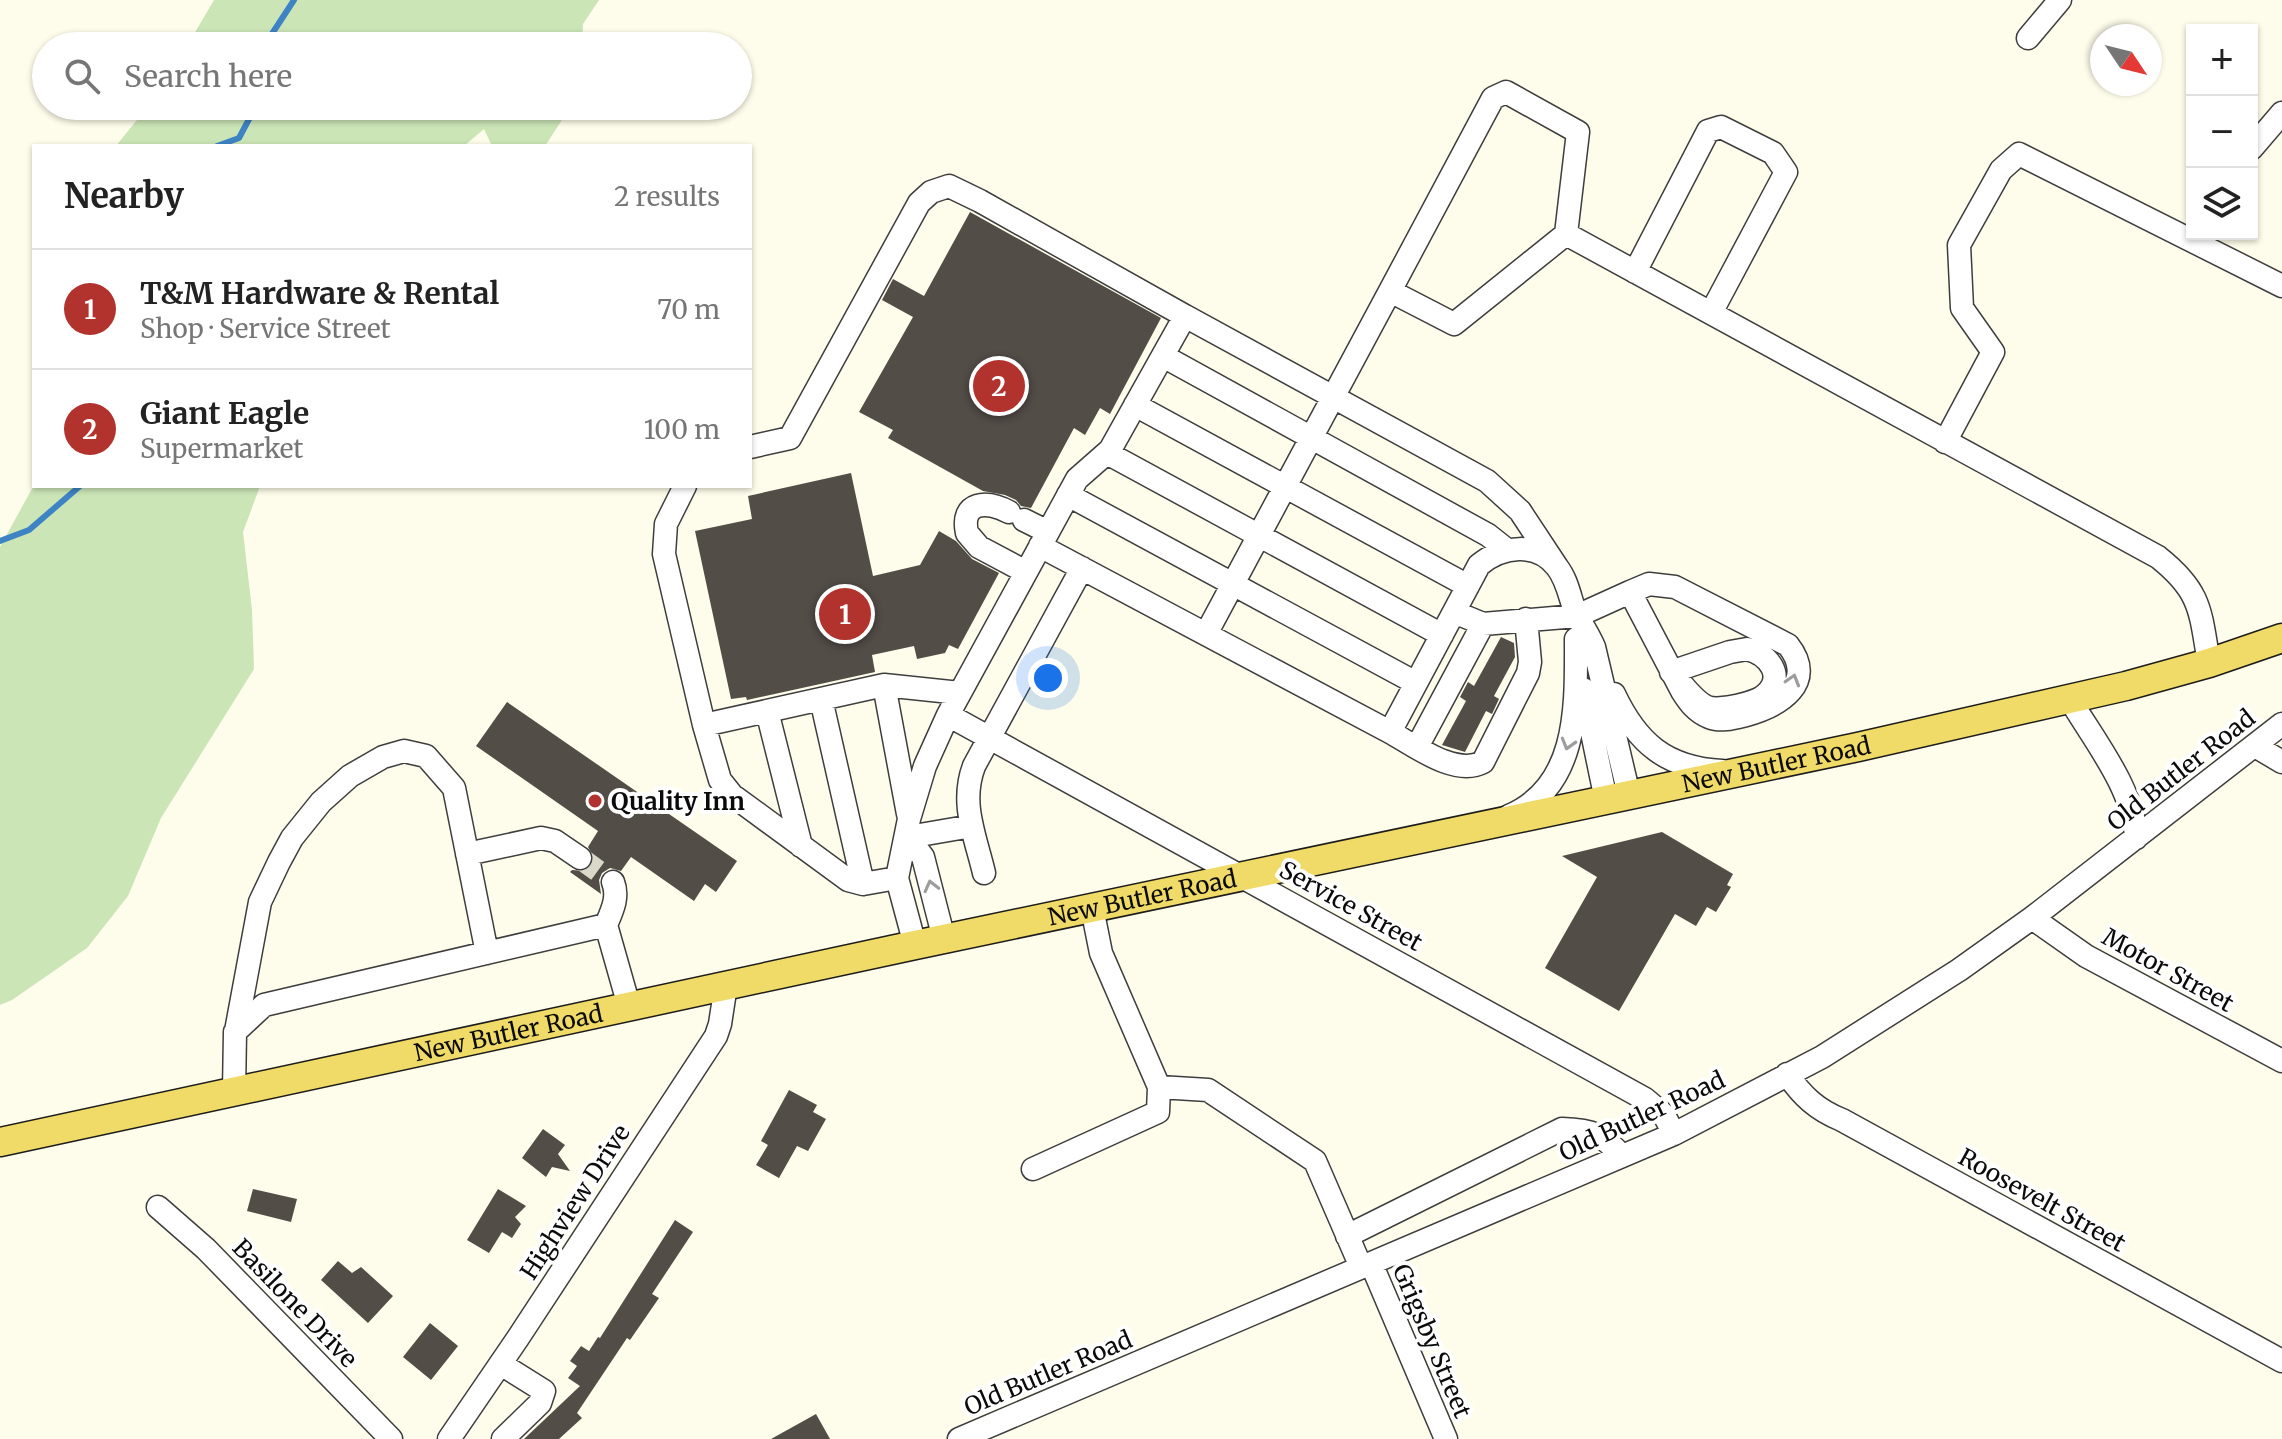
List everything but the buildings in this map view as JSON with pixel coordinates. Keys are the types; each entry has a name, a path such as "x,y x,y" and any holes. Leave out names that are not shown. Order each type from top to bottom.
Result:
{"main road":[{"name":"New Butler Road","path":"0,1142 1747,770 2069,698 2209,663 2282,638"}],"street":[{"path":"2028,38 2060,0"},
{"path":"1206,634 1493,98 1506,92 1578,132 1566,234 1454,324 1390,291"},
{"path":"2258,141 2282,113"},
{"path":"1635,272 1708,131 1721,127 1773,153 1786,172 1711,313"},
{"path":"1945,442 1993,352 1962,308 1959,245 2001,170 2019,154 2282,286"},
{"path":"752,447 790,438 919,203 931,192 949,186 1487,481 1502,492 1527,520 1557,567 1620,706 1650,747 1685,766 1720,771 1747,770"},
{"path":"1566,234 2158,557 2191,587 2200,606 2209,663"},
{"path":"915,945 897,878 925,766 948,715 1068,495 1086,469 1107,453 1185,316"},
{"path":"1163,356 1510,549 1534,551 1557,567"},
{"path":"1135,405 1468,586"},
{"path":"1107,453 1442,635"},
{"path":"684,488 666,524 664,554 720,780 732,795 848,880 863,884 897,878"},
{"path":"1068,495 1416,683"},
{"path":"1026,572 979,547 967,533 967,515 972,508 990,503 1017,516 1082,568 1417,747 1465,766 1483,762 1528,673 1530,662 1526,619"},
{"path":"1390,732 1479,565 1490,556 1510,549 1528,535 1527,520"},
{"path":"984,873 966,799 967,783 1082,568"},
{"path":"1454,612 1483,624 1577,616 1630,592 1649,584 1661,583 1675,587 1788,645 1797,665 1793,687 1778,704 1732,718 1709,717 1690,704 1630,592"},
{"path":"1491,824 1534,801 1547,789 1561,766 1571,740 1576,704 1577,616"},
{"path":"1417,747 1483,624"},
{"path":"1576,639 1578,665 1618,797"},
{"path":"1597,658 1618,797"},
{"path":"704,725 884,685 960,693"},
{"path":"884,685 908,828 923,857 944,939"},
{"path":"2069,698 2128,797 2135,818 2136,838"},
{"path":"821,699 863,884"},
{"path":"767,711 801,846"},
{"name":"Service Street","path":"948,715 1244,875 1645,1099 1664,1115 1674,1134"},
{"name":"Old Butler Road","path":"959,1439 1674,1134 1822,1057 1892,1014 2032,918 2282,724"},
{"path":"2255,746 2282,762"},
{"path":"234,1092 236,1031 260,902 292,838 321,802 350,776 383,757 404,751 426,756 454,788 487,953"},
{"path":"908,828 972,826"},
{"path":"467,854 541,838 555,841 580,858"},
{"path":"613,882 615,903 606,925 629,1006"},
{"path":"1033,1169 1158,1112 1159,1087 1101,953 1092,908"},
{"name":"Motor Street","path":"2032,918 2086,956 2282,1061"},
{"path":"236,1031 264,1005 606,925"},
{"name":"Highview Drive","path":"461,1435 501,1364 716,1036 726,985"},
{"name":"Roosevelt Street","path":"1787,1074 1810,1103 1829,1115 2282,1361"},
{"name":"Grigsby Street","path":"1159,1087 1208,1090 1315,1161 1347,1236 1366,1265 1446,1439"},
{"path":"1347,1236 1562,1129 1585,1130 1606,1138 1622,1156"},
{"name":"Basilone Drive","path":"158,1207 206,1249 391,1439"},
{"path":"501,1364 544,1391 540,1403 503,1439"}],"green space":[{"path":"214,0 599,0 583,24 583,32 195,32"},
{"path":"137,120 562,120 546,144 491,144 484,129 466,144 118,144"},
{"path":"32,488 259,488 243,532 252,610 254,669 161,818 128,896 87,948 0,1005 0,547"}],"waterway":[{"path":"273,32 294,0"},
{"path":"222,144 239,138 249,120"},
{"path":"0,541 29,530 78,488"}],"tunnel":[{"path":"580,858 613,882"}],"place":[{"name":"Giant Eagle","path":"999,386"},
{"name":"T&M Hardware & Rental","path":"845,614"},
{"name":"Quality Inn","path":"595,801"}]}
